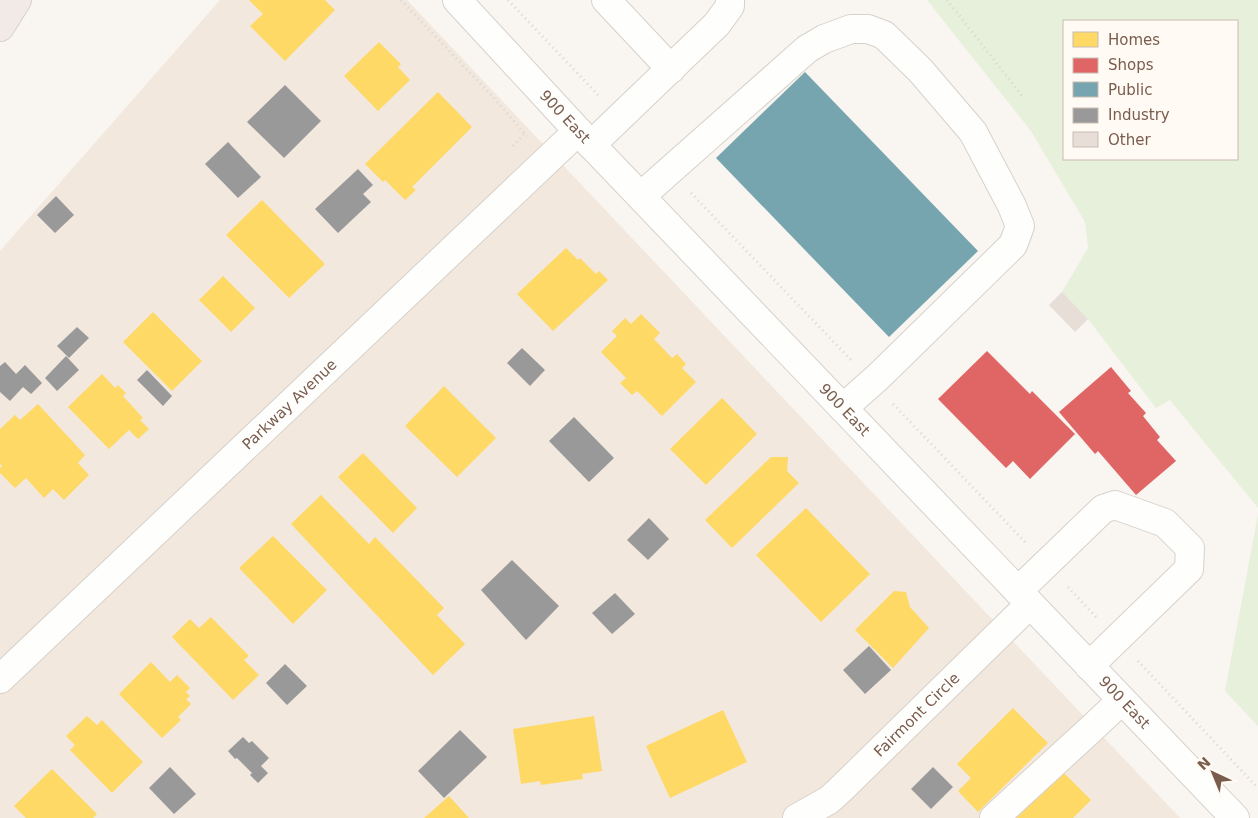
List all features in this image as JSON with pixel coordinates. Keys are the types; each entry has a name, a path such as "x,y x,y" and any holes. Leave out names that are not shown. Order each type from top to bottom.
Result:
{"highway":[{"path":"0,28 17,0"}],"street":[{"name":"900 East","path":"457,0 584,138 1122,700 1228,816"},
{"path":"606,0 671,69"},
{"name":"Parkway Avenue","path":"0,679 584,138 671,69 717,24 730,6 730,0"},
{"path":"641,196 780,72 807,49 824,38 851,29 868,29 884,35 920,70 973,132 1012,206 1020,226 1013,245 885,370 843,408"},
{"name":"Fairmont Circle","path":"797,818 829,800 840,790 1024,598 1103,509 1115,505 1165,523 1190,548 1189,568 1089,666"},
{"path":"994,818 1122,700"}],"path":[{"path":"401,0 491,95 530,140"},
{"path":"947,0 1023,97"}],"shaded area":[{"path":"220,0 407,0 1180,818 0,818 0,251"}],"green space":[{"path":"927,0 1258,0 1258,508 1170,400 1156,408 1088,319 1062,292 1088,248 1085,222 1031,131"},
{"path":"1258,514 1258,726 1225,691"}],"building: Homes":[{"path":"249,0 325,0 335,10 285,61 250,26 263,14"},
{"path":"379,42 401,64 398,67 410,80 378,111 344,76"},
{"path":"438,92 472,127 412,187 416,190 405,200 365,164"},
{"path":"262,200 325,264 289,298 226,235"},
{"path":"566,248 578,260 580,258 596,274 599,271 608,280 553,331 517,294"},
{"path":"223,276 255,308 231,332 199,300"},
{"path":"153,312 202,361 172,391 123,342"},
{"path":"641,314 660,333 654,339 672,358 677,354 686,364 682,368 696,382 662,416 637,391 632,395 620,383 626,378 601,352 617,336 612,331 625,318 631,324"},
{"path":"102,374 115,388 118,385 126,393 123,396 143,418 140,420 149,429 138,439 129,430 109,449 68,407"},
{"path":"444,386 496,438 457,477 405,426"},
{"path":"722,398 757,434 706,485 670,449"},
{"path":"38,404 85,455 78,463 89,475 64,500 53,489 44,498 26,478 15,488 0,473 2,466 0,464 0,429 15,415 20,420"},
{"path":"363,453 417,508 393,533 338,477"},
{"path":"771,457 788,457 787,471 799,483 732,548 705,520"},
{"path":"321,495 369,544 375,537 444,608 437,615 465,644 433,675 291,524"},
{"path":"806,508 870,574 821,622 756,555"},
{"path":"273,536 327,590 293,624 239,568"},
{"path":"894,591 906,592 910,607 929,628 893,668 855,630"},
{"path":"211,617 249,656 244,660 259,675 233,700 172,637 190,619 199,628"},
{"path":"151,662 170,682 177,675 190,688 186,692 190,696 186,699 191,704 178,717 181,720 162,738 119,694"},
{"path":"1013,708 1048,743 978,812 958,791 971,778 957,764"},
{"path":"723,710 747,762 670,798 646,746"},
{"path":"87,716 97,725 102,720 143,762 112,793 70,750 75,745 66,736"},
{"path":"594,716 602,771 582,774 583,779 541,785 540,781 521,784 513,729"},
{"path":"52,769 97,814 93,818 26,818 14,806"},
{"path":"1063,772 1091,800 1073,818 1016,818"},
{"path":"449,796 469,818 424,818"}],"building: Shops":[{"path":"987,351 1030,394 1032,391 1075,434 1030,479 1013,461 1006,468 938,399"},
{"path":"1111,367 1131,391 1128,393 1146,413 1143,416 1160,437 1157,440 1176,461 1136,495 1098,451 1095,454 1059,412"}],"building: Public":[{"path":"805,72 978,251 889,337 716,158"}],"building: Industry":[{"path":"285,85 321,121 284,158 247,122"},
{"path":"228,142 261,177 238,198 205,164"},
{"path":"358,169 373,185 363,194 371,202 338,233 315,209"},
{"path":"56,196 74,215 55,233 37,215"},
{"path":"77,327 89,338 69,358 57,346"},
{"path":"522,348 545,370 530,386 507,363"},
{"path":"66,356 79,370 57,391 45,378"},
{"path":"5,362 16,374 25,365 42,383 31,394 23,387 10,401 0,392 0,366"},
{"path":"147,370 172,396 163,406 137,380"},
{"path":"574,417 614,458 589,482 549,441"},
{"path":"649,518 669,539 648,560 627,540"},
{"path":"512,560 559,606 526,640 481,590"},
{"path":"615,593 635,614 612,634 592,613"},
{"path":"869,646 891,670 865,694 843,670"},
{"path":"285,664 307,686 287,705 266,683"},
{"path":"460,730 487,757 444,798 418,771"},
{"path":"243,737 249,743 252,741 269,758 261,766 268,773 258,783 250,775 252,773 228,751"},
{"path":"170,767 196,794 174,814 149,788"},
{"path":"933,767 953,787 931,809 911,789"}],"building: Other":[{"path":"1062,292 1088,319 1075,332 1049,305"}]}
